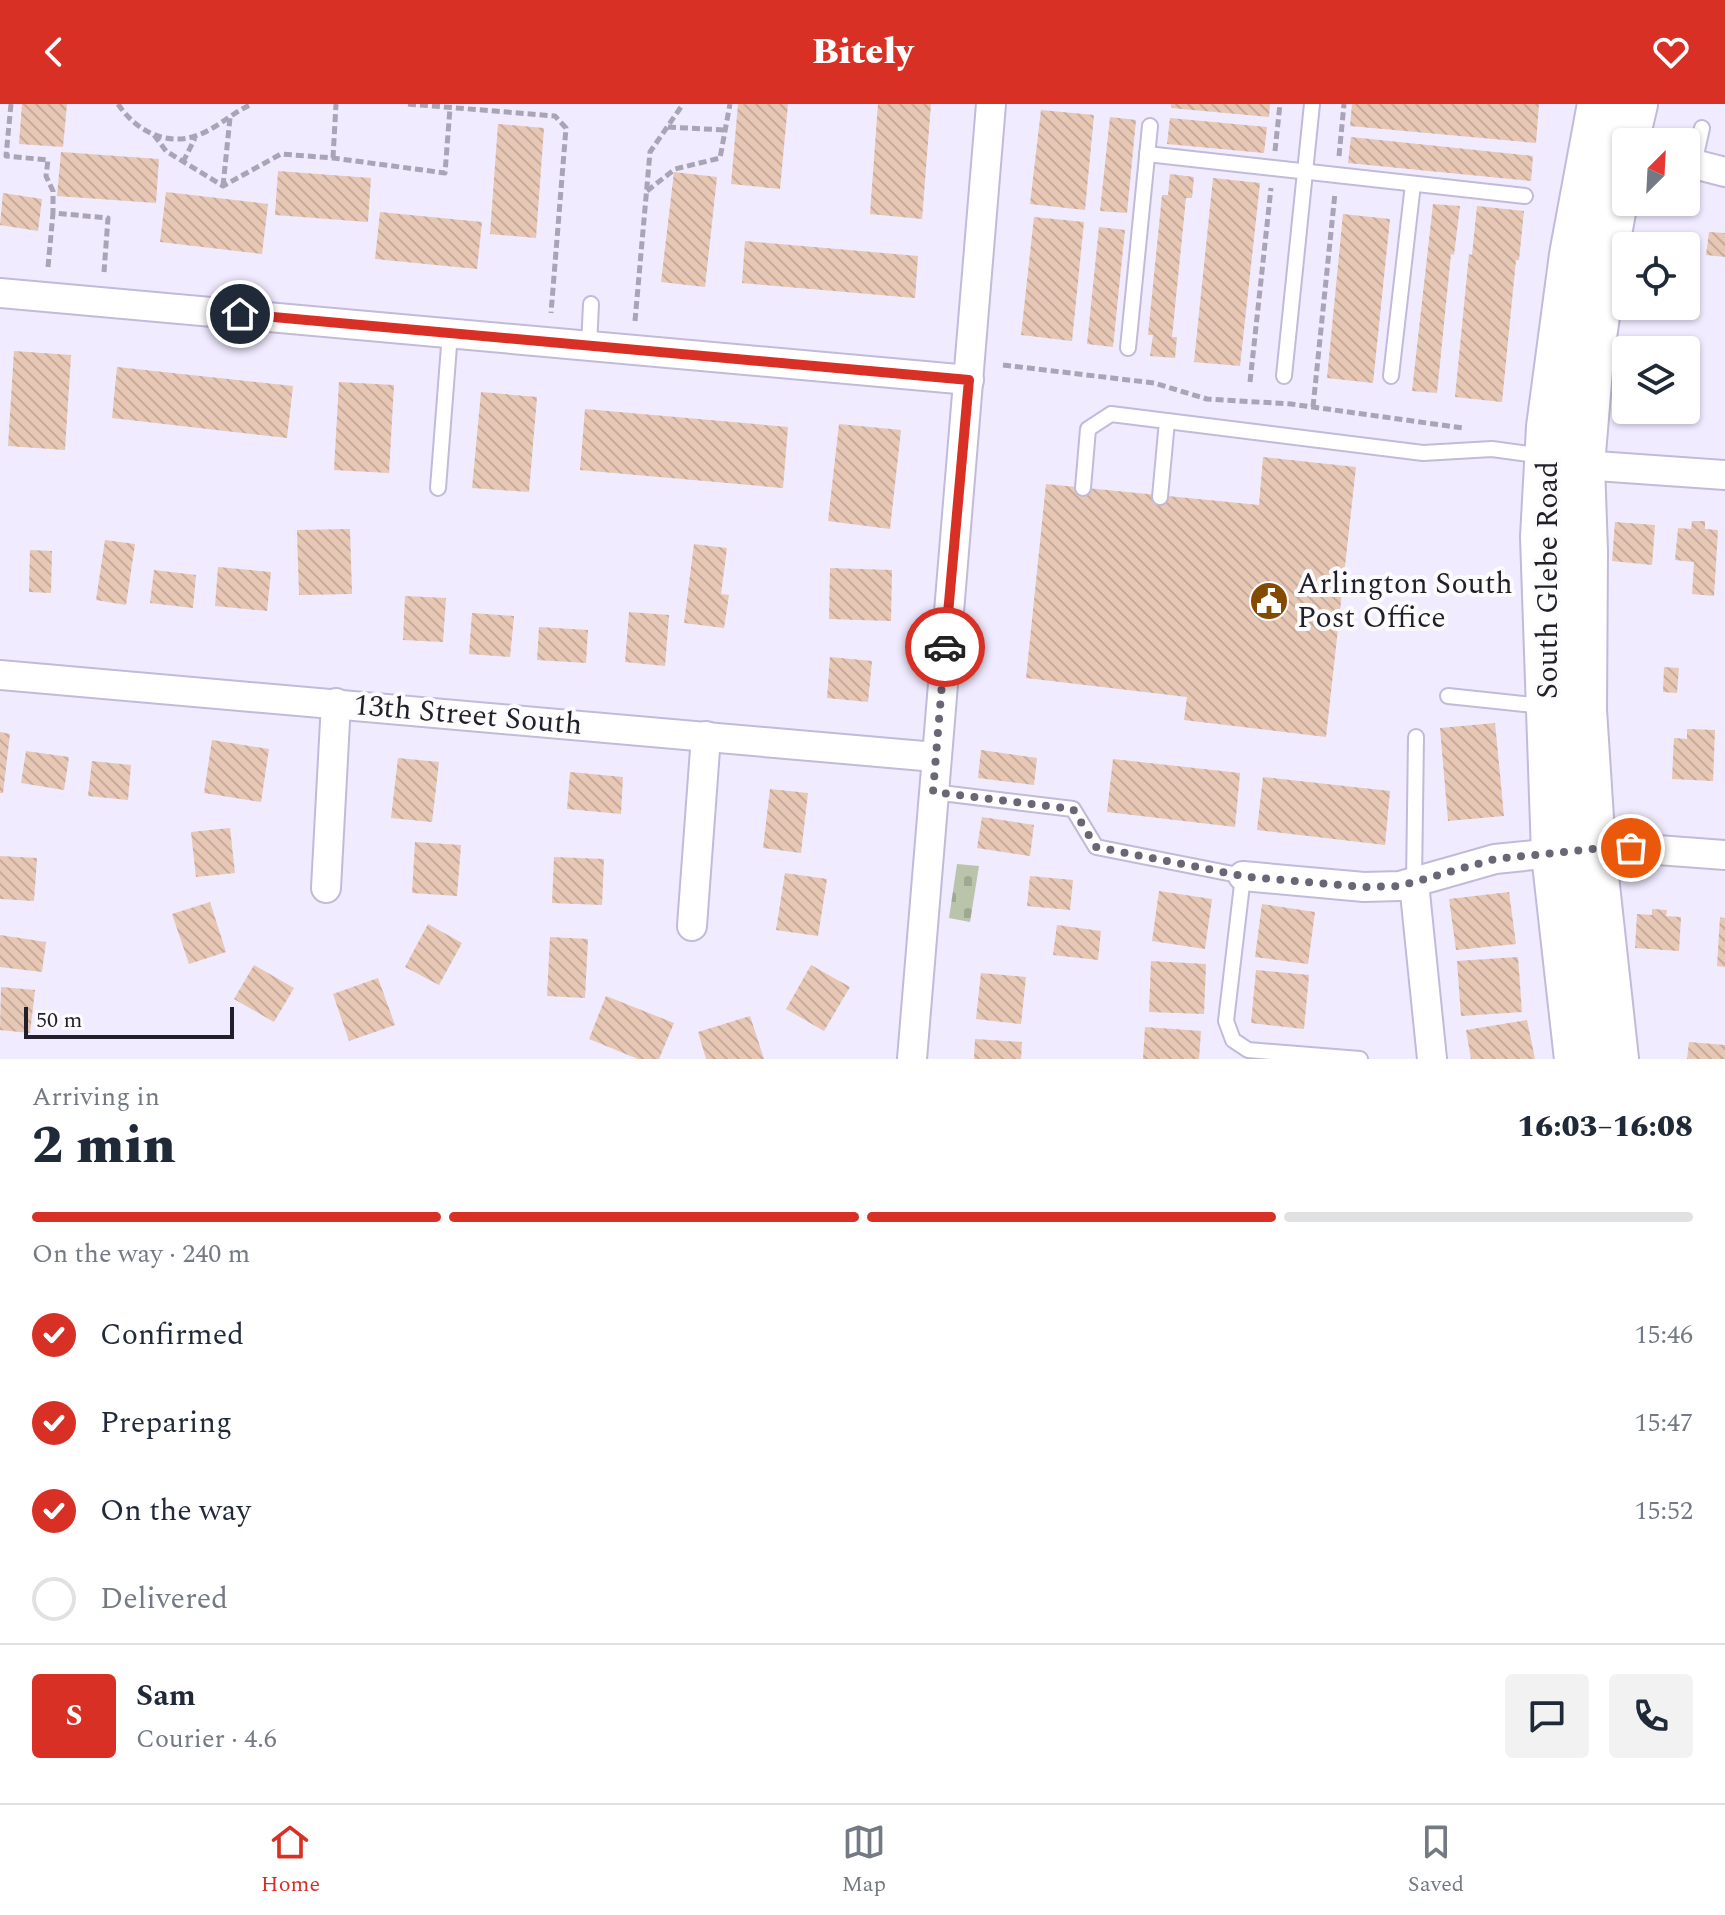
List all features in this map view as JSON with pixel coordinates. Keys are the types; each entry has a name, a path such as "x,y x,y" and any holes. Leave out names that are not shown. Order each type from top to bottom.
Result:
{"main road":[{"name":"South Glebe Road","path":"1577,1059 1574,851 1584,710 1585,551 1564,461 1572,255 1600,104"},
{"name":"South Glebe Road","path":"1630,128 1635,104"},
{"name":"South Glebe Road","path":"1614,216 1595,328 1543,537 1549,707 1616,1059"}],"street":[{"path":"912,1059 991,104"},
{"path":"1700,166 1725,172"},
{"path":"0,293 969,380"},
{"path":"1564,461 1725,475"},
{"name":"13th Street South","path":"0,675 935,757"},
{"path":"326,888 336,703"},
{"path":"692,926 706,736"},
{"path":"1243,876 1364,887 1400,886 1495,859 1574,851 1631,848 1725,855"},
{"path":"1414,883 1432,1059"}],"lane":[{"path":"1284,376 1312,104"},
{"path":"1128,348 1150,126"},
{"path":"1700,134 1702,128"},
{"path":"1147,154 1525,196"},
{"path":"1391,376 1413,184"},
{"path":"589,346 591,304"},
{"path":"438,488 450,333"},
{"path":"1083,488 1088,429 1111,414 1423,453 1492,449 1564,461"},
{"path":"1160,497 1167,421"},
{"path":"1448,696 1549,707"},
{"path":"1414,883 1416,737"},
{"path":"933,792 1073,809 1096,847 1243,876 1226,1021 1233,1040 1248,1050 1360,1059"}],"path":[{"path":"11,104 6,156 48,160 46,176 53,191 48,267"},
{"path":"118,104 129,119 154,135 171,140 196,137 252,104"},
{"path":"333,158 336,104"},
{"path":"408,104 555,116 566,128 551,313"},
{"path":"635,321 650,152 683,104"},
{"path":"647,191 675,169 720,158 730,104"},
{"path":"1250,382 1280,104"},
{"path":"1313,407 1344,104"},
{"path":"223,186 281,154 445,173 450,108"},
{"path":"223,186 230,117"},
{"path":"667,127 725,130"},
{"path":"154,135 166,151 223,186"},
{"path":"183,162 196,137"},
{"path":"53,213 108,218 104,272"},
{"path":"1003,365 1154,383 1207,399 1313,407 1473,429"}],"green space":[{"path":"957,864 979,866 970,922 949,918"}],"building":[{"path":"22,104 67,104 63,147 19,144"},
{"path":"738,104 788,104 780,189 731,184"},
{"path":"878,104 931,104 922,219 870,214"},
{"path":"1171,104 1270,104 1269,117 1171,108"},
{"path":"1352,104 1539,104 1536,143 1350,126"},
{"path":"1041,110 1094,115 1085,210 1030,204"},
{"path":"1110,117 1136,120 1127,213 1100,211"},
{"path":"1170,118 1267,127 1264,153 1167,144"},
{"path":"498,124 544,128 536,238 490,234"},
{"path":"1351,137 1533,156 1531,181 1348,163"},
{"path":"61,152 159,159 156,203 57,196"},
{"path":"278,171 371,178 368,222 275,215"},
{"path":"674,172 717,177 705,287 661,282"},
{"path":"1170,174 1194,177 1192,198 1186,198 1172,337 1177,337 1175,358 1150,356 1153,335 1148,335 1162,195 1168,195"},
{"path":"1213,178 1260,183 1240,366 1194,362"},
{"path":"166,192 268,204 262,254 160,242"},
{"path":"3,193 42,199 38,231 0,225"},
{"path":"1433,204 1460,206 1454,255 1451,254 1437,393 1412,391"},
{"path":"1477,206 1524,211 1502,402 1455,397 1469,254 1472,255"},
{"path":"380,212 482,222 477,269 375,259"},
{"path":"1343,214 1390,219 1373,383 1327,378"},
{"path":"1034,217 1084,222 1072,341 1021,335"},
{"path":"1099,227 1125,230 1113,347 1087,344"},
{"path":"1709,232 1725,233 1725,257 1706,255"},
{"path":"745,241 918,256 915,298 742,283"},
{"path":"14,351 71,355 65,450 8,446"},
{"path":"117,367 293,386 287,438 112,418"},
{"path":"339,382 394,385 389,473 334,470"},
{"path":"481,392 537,397 529,492 472,488"},
{"path":"585,409 788,427 783,488 580,470"},
{"path":"839,424 901,430 890,529 828,521"},
{"path":"1263,457 1356,467 1326,737 1184,720 1187,697 1026,678 1046,484 1259,505"},
{"path":"1692,521 1705,521 1705,529 1718,530 1714,596 1692,594 1694,562 1675,560 1678,528 1691,529"},
{"path":"1615,522 1655,525 1652,565 1612,561"},
{"path":"350,529 352,594 299,595 297,530"},
{"path":"105,540 135,544 126,605 96,600"},
{"path":"694,544 727,548 721,594 729,595 724,628 684,623"},
{"path":"30,550 52,551 51,593 29,592"},
{"path":"218,567 271,572 267,611 215,606"},
{"path":"830,568 892,570 891,621 829,619"},
{"path":"154,570 196,575 193,608 150,603"},
{"path":"405,596 446,598 443,642 403,640"},
{"path":"629,612 669,615 665,666 625,662"},
{"path":"472,613 514,616 510,657 469,654"},
{"path":"539,627 588,630 586,663 537,660"},
{"path":"830,657 872,661 868,702 827,698"},
{"path":"1664,667 1679,668 1677,693 1663,692"},
{"path":"1495,723 1504,816 1448,821 1440,728"},
{"path":"1687,729 1715,730 1713,781 1672,779 1674,738 1687,739"},
{"path":"0,732 10,734 3,793 0,793"},
{"path":"212,740 269,749 261,802 204,793"},
{"path":"981,750 1037,758 1034,785 978,778"},
{"path":"26,751 69,757 64,790 21,783"},
{"path":"398,758 439,762 432,822 391,818"},
{"path":"1113,759 1240,773 1235,827 1107,812"},
{"path":"92,761 131,765 128,800 88,796"},
{"path":"570,772 623,777 621,814 567,809"},
{"path":"1263,777 1390,791 1385,845 1257,830"},
{"path":"770,789 808,793 801,853 763,848"},
{"path":"982,817 1034,825 1030,856 977,848"},
{"path":"230,828 235,873 196,877 191,832"},
{"path":"415,842 461,845 457,896 412,893"},
{"path":"0,856 37,858 34,901 0,899"},
{"path":"554,857 604,859 602,905 552,903"},
{"path":"785,873 827,879 818,936 776,930"},
{"path":"1030,876 1073,880 1070,910 1027,906"},
{"path":"1159,891 1212,899 1205,949 1152,941"},
{"path":"1509,892 1516,944 1456,950 1449,899"},
{"path":"210,902 226,952 189,964 172,914"},
{"path":"1262,904 1315,912 1308,964 1255,957"},
{"path":"1652,909 1667,910 1666,916 1681,917 1679,951 1635,948 1637,914 1652,915"},
{"path":"1720,917 1725,918 1725,967 1717,966"},
{"path":"428,924 462,943 439,985 405,967"},
{"path":"1057,925 1101,931 1098,960 1053,955"},
{"path":"0,935 46,942 42,972 0,967"},
{"path":"550,937 588,939 585,998 547,996"},
{"path":"1518,957 1522,1012 1461,1016 1457,961"},
{"path":"1151,961 1206,964 1204,1014 1149,1012"},
{"path":"254,965 294,988 274,1022 234,999"},
{"path":"811,965 850,987 824,1031 786,1009"},
{"path":"1256,970 1309,975 1304,1029 1251,1023"},
{"path":"981,973 1026,977 1021,1024 976,1019"},
{"path":"378,978 395,1025 349,1041 333,994"},
{"path":"1,987 35,990 30,1033 0,1030"},
{"path":"606,996 674,1023 659,1059 638,1059 589,1039"},
{"path":"750,1016 764,1059 706,1059 698,1032"},
{"path":"1527,1020 1535,1059 1471,1059 1466,1030"},
{"path":"1145,1027 1201,1031 1199,1059 1143,1059"},
{"path":"975,1039 1022,1042 1021,1059 974,1059"},
{"path":"1689,1042 1725,1045 1725,1059 1687,1059"}],"way so far":[{"path":"945,647 933,792 1073,809 1096,847 1248,877 1364,887 1400,886 1495,859 1631,848"}],"place":[{"name":"Arlington South Post Office","path":"1269,601"}],"route":[{"path":"240,314 969,380 945,647"}]}
